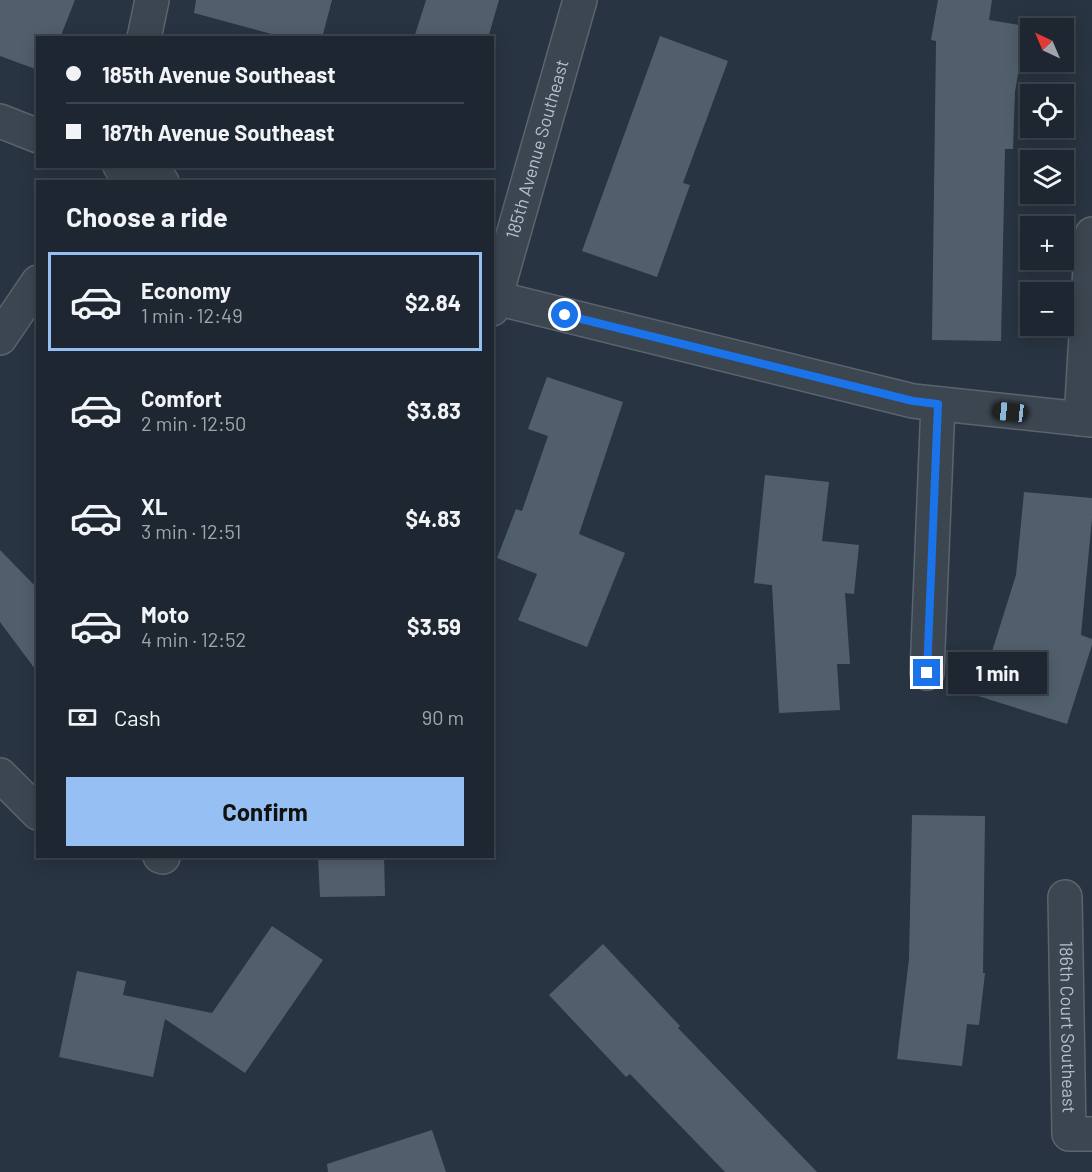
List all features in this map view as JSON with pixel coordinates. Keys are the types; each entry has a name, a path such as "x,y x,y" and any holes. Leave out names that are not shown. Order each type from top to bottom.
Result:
{"street":[{"path":"144,36 152,0"},
{"name":"185th Avenue Southeast","path":"494,298 579,0"},
{"path":"0,122 36,135"},
{"path":"125,168 157,180"},
{"path":"1087,419 1092,234"},
{"path":"0,338 36,285"},
{"name":"185th Avenue Southeast","path":"494,302 913,401 1087,419"},
{"path":"927,673 938,404"},
{"path":"0,775 36,811"},
{"name":"186th Court Southeast","path":"1065,897 1069,1134 1092,1134"}],"building":[{"path":"0,0 75,0 61,36 36,36 36,69 0,56"},
{"path":"196,0 332,0 323,36 279,36 194,13"},
{"path":"426,0 499,0 489,36 415,36"},
{"path":"938,0 992,0 989,20 1020,25 1020,62 1015,92 1013,149 1005,149 1001,341 932,340 936,41 931,40"},
{"path":"660,36 728,61 683,183 690,185 657,277 582,251"},
{"path":"547,377 623,402 579,534 625,553 587,647 518,620 537,574 497,558 516,509 522,511 548,436 528,429"},
{"path":"765,475 829,482 822,541 859,545 854,594 845,593 850,664 837,664 840,710 779,713 772,585 754,583"},
{"path":"1024,492 1092,498 1081,635 1092,639 1092,645 1067,724 978,696 1016,575"},
{"path":"0,550 36,587 36,670 0,622"},
{"path":"912,815 985,816 983,973 985,973 979,1025 967,1024 962,1066 897,1059 909,959"},
{"path":"318,858 384,858 385,896 320,897"},
{"path":"272,926 323,960 245,1073 165,1019 153,1077 59,1057 77,971 126,981 123,995 212,1013"},
{"path":"603,944 680,1026 678,1028 817,1172 725,1172 630,1074 626,1077 549,995"},
{"path":"432,1130 446,1172 328,1172 327,1164"}],"route":[{"path":"565,315 913,401 938,404 927,673"}]}
